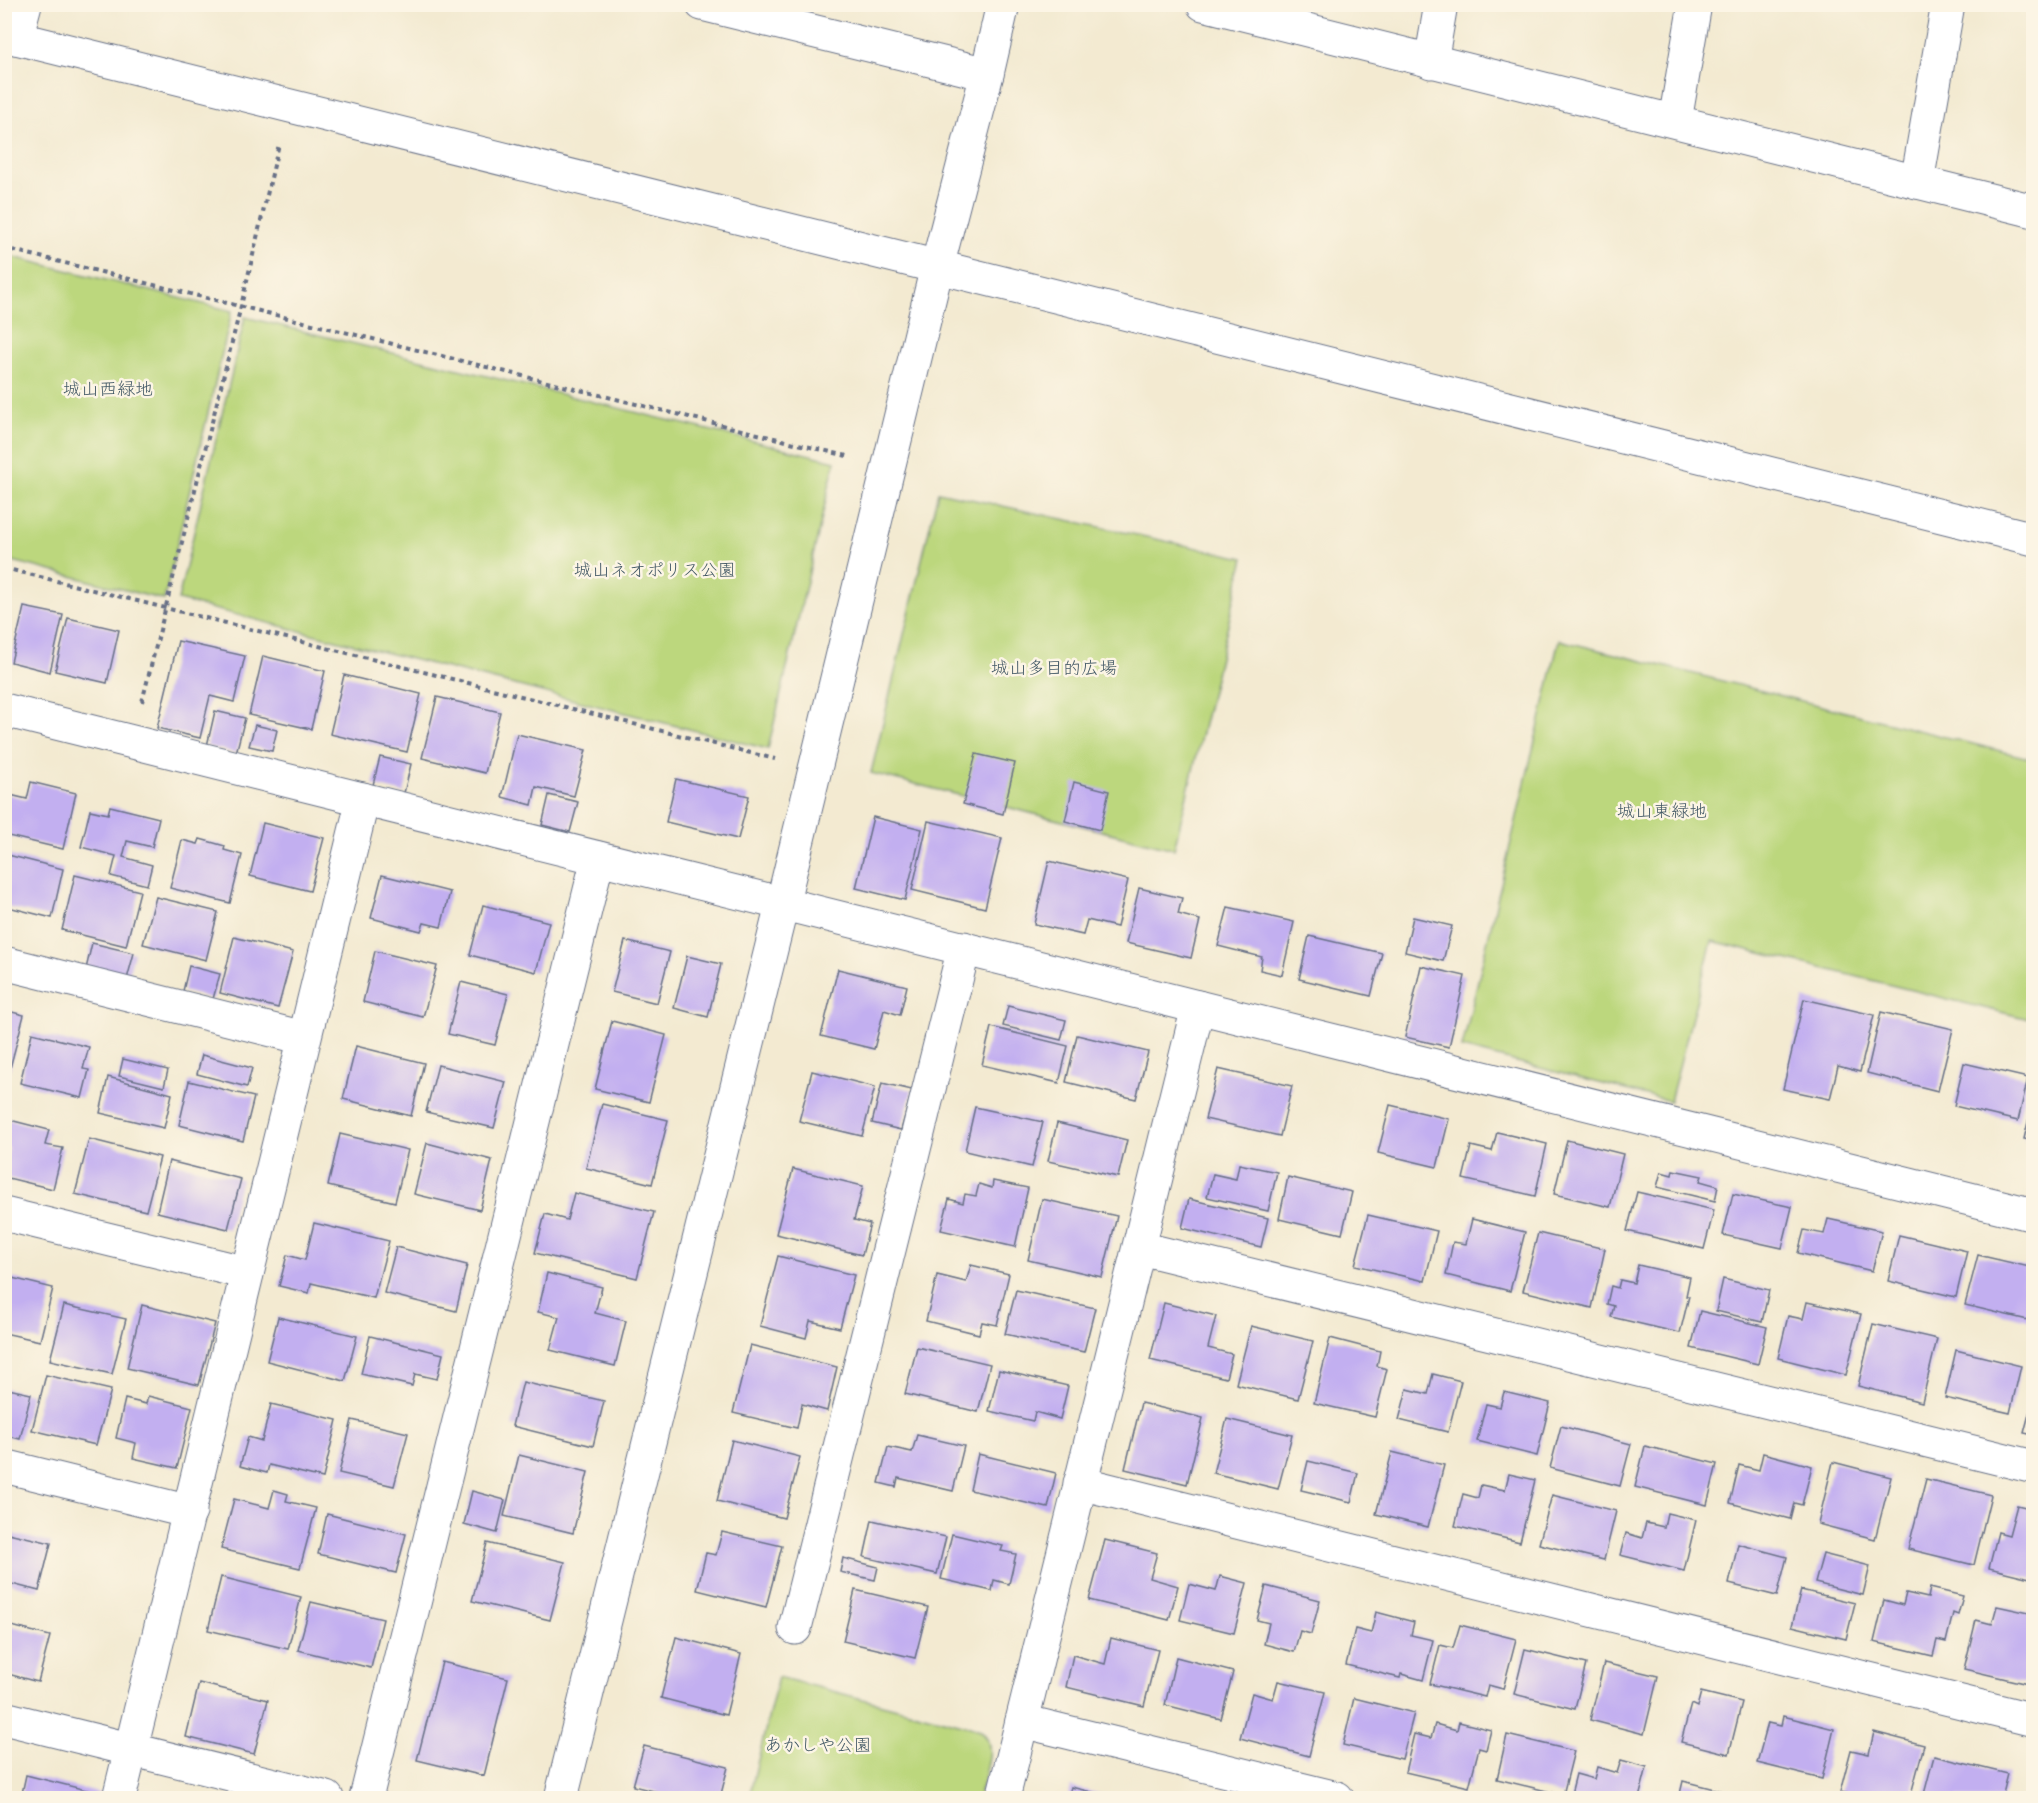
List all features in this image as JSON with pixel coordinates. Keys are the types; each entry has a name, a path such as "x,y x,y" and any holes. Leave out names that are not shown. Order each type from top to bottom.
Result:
{"street":[{"path":"25,4 10,36 2034,538"},
{"path":"702,4 808,17 987,74"},
{"path":"561,1798 1003,4"},
{"path":"1203,4 2034,211"},
{"path":"1431,62 1441,4"},
{"path":"1675,121 1695,4"},
{"path":"1917,182 1948,4"},
{"path":"4,710 2034,1215"},
{"path":"119,1798 363,799"},
{"path":"366,1798 598,858"},
{"path":"795,1628 964,948"},
{"path":"4,963 304,1038"},
{"path":"1003,1798 1198,1007"},
{"path":"4,1214 247,1273"},
{"path":"1140,1248 2034,1467"},
{"path":"4,1466 190,1512"},
{"path":"1080,1483 2034,1720"},
{"path":"4,1718 327,1798"},
{"path":"1022,1721 1337,1798"}],"path":[{"path":"132,741 281,138"},
{"path":"4,248 851,458"},
{"path":"4,568 777,760"}],"green space":[{"name":"城山西緑地","path":"5,255 232,311 164,600 5,559"},
{"name":"城山ネオポリス公園","path":"245,317 835,461 768,749 178,600"},
{"name":"城山多目的広場","path":"938,492 1244,558 1174,849 871,773"},
{"name":"城山東緑地","path":"1559,640 2033,759 2033,1020 1712,941 1670,1101 1462,1048"},
{"name":"あかしや公園","path":"778,1677 978,1729 985,1735 989,1752 978,1798 749,1798"}],"building":[{"path":"24,607 63,615 50,672 11,662"},
{"path":"68,618 119,630 107,683 55,671"},
{"path":"178,641 245,656 234,702 210,696 200,738 157,728"},
{"path":"263,656 325,671 311,729 249,715"},
{"path":"344,675 421,694 407,752 330,734"},
{"path":"437,697 500,712 485,773 422,758"},
{"path":"215,711 245,718 236,753 207,746"},
{"path":"255,725 277,730 272,751 249,746"},
{"path":"517,734 586,750 574,796 536,787 532,805 502,797"},
{"path":"976,754 1015,763 1003,814 963,804"},
{"path":"380,757 411,764 404,793 373,785"},
{"path":"676,779 749,796 738,839 666,822"},
{"path":"31,782 76,793 63,849 4,835 6,794 27,799"},
{"path":"1074,782 1109,791 1100,830 1065,821"},
{"path":"549,795 578,802 570,832 542,825"},
{"path":"110,806 159,818 152,847 127,841 123,857 152,865 147,885 111,876 116,856 81,847 90,810 108,814"},
{"path":"873,817 922,829 905,900 856,888"},
{"path":"928,821 1002,838 985,908 912,890"},
{"path":"263,823 324,838 310,891 250,876"},
{"path":"200,839 225,846 224,850 242,855 230,903 170,888 182,840 198,844"},
{"path":"4,854 63,869 52,918 4,906"},
{"path":"1049,861 1128,880 1117,927 1087,920 1083,935 1034,924"},
{"path":"75,875 140,891 126,946 62,930"},
{"path":"382,875 450,892 441,927 424,923 421,931 371,918"},
{"path":"1139,888 1182,898 1178,914 1200,920 1191,958 1126,943"},
{"path":"156,897 218,912 206,960 143,944"},
{"path":"483,905 549,922 536,972 470,955"},
{"path":"1228,907 1294,922 1282,975 1260,970 1262,957 1218,946"},
{"path":"1413,917 1452,926 1443,961 1405,952"},
{"path":"1309,936 1382,953 1371,996 1299,979"},
{"path":"234,937 293,952 278,1008 220,993"},
{"path":"625,941 670,952 657,1003 612,992"},
{"path":"92,943 134,953 127,979 86,969"},
{"path":"375,951 437,966 423,1017 363,1002"},
{"path":"687,956 721,964 708,1017 674,1008"},
{"path":"189,966 220,974 213,999 183,991"},
{"path":"1421,966 1465,976 1449,1047 1405,1037"},
{"path":"838,969 907,986 900,1015 884,1010 874,1049 821,1036"},
{"path":"461,982 508,994 495,1045 448,1034"},
{"path":"1804,999 1874,1015 1860,1072 1838,1066 1830,1099 1783,1089"},
{"path":"1008,1006 1066,1020 1061,1040 1003,1026"},
{"path":"4,1010 24,1015 5,1087 4,1087"},
{"path":"1881,1012 1953,1029 1938,1091 1867,1073"},
{"path":"612,1021 666,1035 649,1102 595,1089"},
{"path":"991,1027 1068,1046 1059,1083 982,1065"},
{"path":"32,1033 89,1047 83,1069 89,1070 82,1098 20,1083"},
{"path":"1077,1035 1148,1052 1136,1099 1066,1082"},
{"path":"356,1046 424,1063 411,1116 343,1099"},
{"path":"202,1055 252,1068 247,1087 197,1074"},
{"path":"123,1059 168,1070 164,1087 119,1076"},
{"path":"1964,1063 2028,1078 2018,1121 1954,1106"},
{"path":"438,1065 506,1082 494,1128 426,1112"},
{"path":"1218,1069 1292,1086 1280,1136 1205,1119"},
{"path":"812,1071 875,1087 862,1136 799,1121"},
{"path":"108,1077 172,1094 164,1128 100,1113"},
{"path":"189,1081 254,1097 243,1141 179,1125"},
{"path":"882,1083 912,1090 901,1130 872,1123"},
{"path":"2034,1101 2034,1141 2024,1139"},
{"path":"602,1104 668,1120 652,1184 586,1168"},
{"path":"1390,1105 1449,1119 1437,1167 1378,1153"},
{"path":"975,1107 1043,1122 1032,1167 965,1151"},
{"path":"6,1119 49,1130 45,1145 63,1148 53,1189 4,1177 9,1148 4,1147"},
{"path":"1057,1123 1127,1140 1118,1177 1048,1161"},
{"path":"1497,1132 1547,1144 1535,1196 1463,1179 1471,1146 1492,1151"},
{"path":"340,1134 408,1150 395,1202 328,1186"},
{"path":"89,1139 160,1157 146,1211 75,1194"},
{"path":"1567,1140 1623,1154 1610,1207 1554,1194"},
{"path":"427,1143 492,1160 480,1210 414,1194"},
{"path":"169,1161 241,1179 228,1229 157,1212"},
{"path":"1239,1164 1277,1172 1268,1211 1207,1197 1213,1174 1236,1179"},
{"path":"793,1169 863,1186 854,1220 870,1224 862,1255 776,1234"},
{"path":"1673,1170 1702,1176 1700,1181 1718,1186 1715,1201 1657,1187 1661,1172 1672,1175"},
{"path":"1288,1177 1352,1192 1342,1234 1279,1219"},
{"path":"993,1181 1028,1188 1015,1247 941,1230 949,1199 963,1203 965,1194 976,1196 979,1184 992,1188"},
{"path":"1637,1192 1714,1210 1704,1249 1627,1231"},
{"path":"574,1193 654,1212 637,1278 535,1253 545,1214 567,1220"},
{"path":"1733,1194 1792,1207 1782,1248 1723,1235"},
{"path":"1042,1199 1117,1216 1102,1277 1028,1260"},
{"path":"1189,1199 1268,1218 1261,1247 1182,1228"},
{"path":"1368,1215 1437,1231 1425,1281 1355,1265"},
{"path":"1472,1219 1525,1232 1510,1291 1446,1275 1453,1242 1466,1244"},
{"path":"1828,1219 1882,1231 1872,1271 1798,1253 1804,1230 1824,1234"},
{"path":"314,1223 389,1241 374,1298 311,1283 309,1293 279,1286 287,1255 305,1260"},
{"path":"1538,1233 1605,1249 1592,1308 1523,1291"},
{"path":"1899,1235 1967,1251 1956,1297 1888,1281"},
{"path":"396,1247 467,1265 456,1311 384,1293"},
{"path":"1978,1255 2034,1268 2032,1321 1965,1305"},
{"path":"778,1256 854,1275 840,1328 810,1321 806,1338 760,1326"},
{"path":"971,1265 1009,1274 997,1325 982,1322 979,1334 926,1321 937,1275 966,1282"},
{"path":"1638,1265 1690,1277 1686,1296 1689,1296 1680,1333 1611,1317 1614,1306 1607,1304 1611,1286 1618,1288 1620,1280 1634,1283"},
{"path":"547,1273 602,1287 595,1313 626,1321 615,1366 550,1350 559,1317 538,1312"},
{"path":"4,1276 53,1288 40,1341 4,1333"},
{"path":"1723,1279 1769,1290 1762,1322 1716,1311"},
{"path":"1016,1290 1095,1308 1084,1352 1005,1334"},
{"path":"1807,1302 1861,1314 1846,1375 1778,1358 1788,1316 1803,1319"},
{"path":"1164,1303 1216,1316 1208,1348 1232,1354 1226,1378 1150,1360"},
{"path":"64,1305 126,1319 112,1374 50,1360"},
{"path":"142,1305 215,1323 199,1385 127,1368"},
{"path":"1700,1311 1767,1327 1758,1364 1691,1348"},
{"path":"278,1317 357,1336 345,1381 267,1361"},
{"path":"1873,1324 1937,1339 1922,1402 1858,1386"},
{"path":"1251,1326 1313,1341 1298,1399 1236,1384"},
{"path":"370,1336 443,1354 437,1379 415,1374 412,1386 361,1374"},
{"path":"1330,1338 1380,1351 1377,1366 1387,1369 1375,1417 1314,1403"},
{"path":"750,1345 837,1367 827,1411 802,1404 797,1428 733,1413"},
{"path":"917,1347 990,1364 978,1412 905,1394"},
{"path":"1956,1350 2021,1366 2010,1413 1945,1398"},
{"path":"999,1370 1068,1386 1060,1419 1035,1412 1033,1421 989,1411"},
{"path":"1433,1374 1461,1381 1448,1432 1399,1420 1407,1389 1428,1394"},
{"path":"46,1375 111,1390 96,1445 32,1430"},
{"path":"523,1382 604,1401 593,1446 512,1426"},
{"path":"4,1388 31,1394 20,1439 4,1435"},
{"path":"1504,1392 1550,1403 1537,1456 1477,1441 1486,1404 1500,1407"},
{"path":"148,1396 192,1407 177,1468 133,1458 136,1443 116,1438 125,1399 146,1404"},
{"path":"2034,1400 2034,1435 2024,1433"},
{"path":"1141,1403 1203,1418 1187,1484 1125,1469"},
{"path":"271,1404 337,1420 323,1478 269,1465 267,1473 240,1466 248,1437 262,1441"},
{"path":"1227,1419 1292,1435 1278,1489 1213,1473"},
{"path":"352,1420 408,1433 394,1486 339,1473"},
{"path":"1561,1426 1631,1444 1620,1486 1550,1468"},
{"path":"917,1435 964,1446 953,1491 898,1478 896,1487 879,1483 888,1447 912,1452"},
{"path":"732,1440 800,1457 784,1518 717,1501"},
{"path":"1645,1446 1717,1464 1707,1505 1635,1487"},
{"path":"1392,1452 1444,1465 1428,1527 1376,1514"},
{"path":"1763,1453 1812,1466 1802,1505 1794,1503 1790,1519 1730,1503 1739,1465 1759,1470"},
{"path":"978,1454 1056,1473 1048,1508 970,1490"},
{"path":"519,1455 588,1472 573,1533 504,1516"},
{"path":"1308,1461 1358,1473 1351,1502 1301,1490"},
{"path":"1833,1462 1891,1477 1875,1539 1818,1524"},
{"path":"1509,1474 1535,1480 1520,1542 1455,1526 1463,1494 1478,1498 1481,1485 1505,1490"},
{"path":"1926,1479 1991,1495 1974,1565 1908,1549"},
{"path":"274,1490 288,1494 286,1501 316,1508 300,1568 221,1549 234,1499 269,1508"},
{"path":"472,1491 505,1500 497,1533 464,1524"},
{"path":"1552,1495 1616,1511 1604,1560 1539,1544"},
{"path":"2017,1505 2034,1509 2034,1579 1989,1568 1998,1532 2009,1535"},
{"path":"1667,1513 1696,1520 1684,1571 1620,1555 1626,1533 1642,1538 1646,1523 1664,1527"},
{"path":"327,1514 406,1534 396,1573 318,1554"},
{"path":"872,1520 946,1537 937,1574 864,1557"},
{"path":"4,1532 51,1543 39,1591 4,1582"},
{"path":"722,1532 782,1546 766,1607 697,1590 706,1553 716,1555"},
{"path":"952,1534 1003,1546 1001,1551 1016,1554 1009,1584 994,1580 992,1591 941,1579"},
{"path":"1105,1540 1157,1553 1150,1578 1178,1586 1169,1620 1089,1600"},
{"path":"487,1543 565,1562 550,1620 472,1601"},
{"path":"1738,1544 1787,1557 1777,1596 1729,1584"},
{"path":"1823,1554 1870,1566 1863,1595 1815,1583"},
{"path":"843,1558 878,1567 875,1580 840,1572"},
{"path":"1220,1576 1247,1583 1234,1633 1180,1620 1189,1584 1216,1591"},
{"path":"221,1577 301,1597 288,1649 208,1630"},
{"path":"1266,1586 1320,1600 1311,1634 1300,1631 1294,1652 1264,1644 1269,1623 1257,1620"},
{"path":"1930,1588 1963,1596 1958,1615 1953,1613 1946,1642 1937,1640 1933,1656 1874,1642 1884,1600 1903,1605 1906,1593 1928,1598"},
{"path":"855,1590 928,1607 915,1658 843,1641"},
{"path":"1801,1590 1855,1603 1846,1639 1792,1626"},
{"path":"311,1602 383,1619 371,1668 298,1650"},
{"path":"1997,1606 2034,1614 2034,1662 2028,1684 1964,1669 1976,1620 1992,1624"},
{"path":"1376,1612 1414,1622 1411,1635 1433,1640 1423,1680 1401,1674 1400,1678 1346,1665 1355,1629 1371,1633"},
{"path":"4,1624 50,1636 38,1682 4,1673"},
{"path":"1460,1625 1516,1639 1503,1689 1488,1685 1485,1697 1430,1684 1440,1645 1453,1648"},
{"path":"676,1637 741,1654 726,1715 661,1698"},
{"path":"1111,1638 1158,1650 1144,1706 1066,1687 1073,1655 1105,1664"},
{"path":"1525,1649 1586,1664 1575,1709 1514,1694"},
{"path":"1176,1657 1233,1672 1221,1719 1165,1705"},
{"path":"442,1662 508,1678 484,1776 417,1760"},
{"path":"1604,1663 1658,1676 1644,1734 1590,1720"},
{"path":"1278,1681 1325,1692 1309,1756 1240,1738 1252,1693 1273,1699"},
{"path":"199,1683 268,1700 254,1754 186,1737"},
{"path":"1701,1692 1742,1702 1729,1754 1681,1742 1691,1704 1697,1707"},
{"path":"1354,1698 1414,1713 1402,1759 1343,1745"},
{"path":"1783,1716 1834,1729 1822,1779 1757,1763 1768,1723 1781,1726"},
{"path":"1459,1722 1491,1730 1486,1750 1479,1748 1469,1787 1405,1772 1414,1734 1431,1738 1435,1724 1457,1730"},
{"path":"1874,1732 1924,1745 1910,1798 1868,1798 1840,1792 1851,1750 1869,1754"},
{"path":"1507,1735 1574,1751 1563,1795 1497,1779"},
{"path":"644,1746 728,1767 720,1798 657,1798 658,1792 633,1786"},
{"path":"1934,1756 2008,1774 2002,1798 1923,1798"},
{"path":"1621,1760 1647,1767 1639,1798 1570,1798 1576,1774 1594,1779 1597,1767 1617,1773"},
{"path":"26,1775 102,1794 101,1798 21,1798"},
{"path":"1683,1781 1730,1793 1729,1798 1679,1798"},
{"path":"1071,1787 1116,1798 1068,1798"}]}
